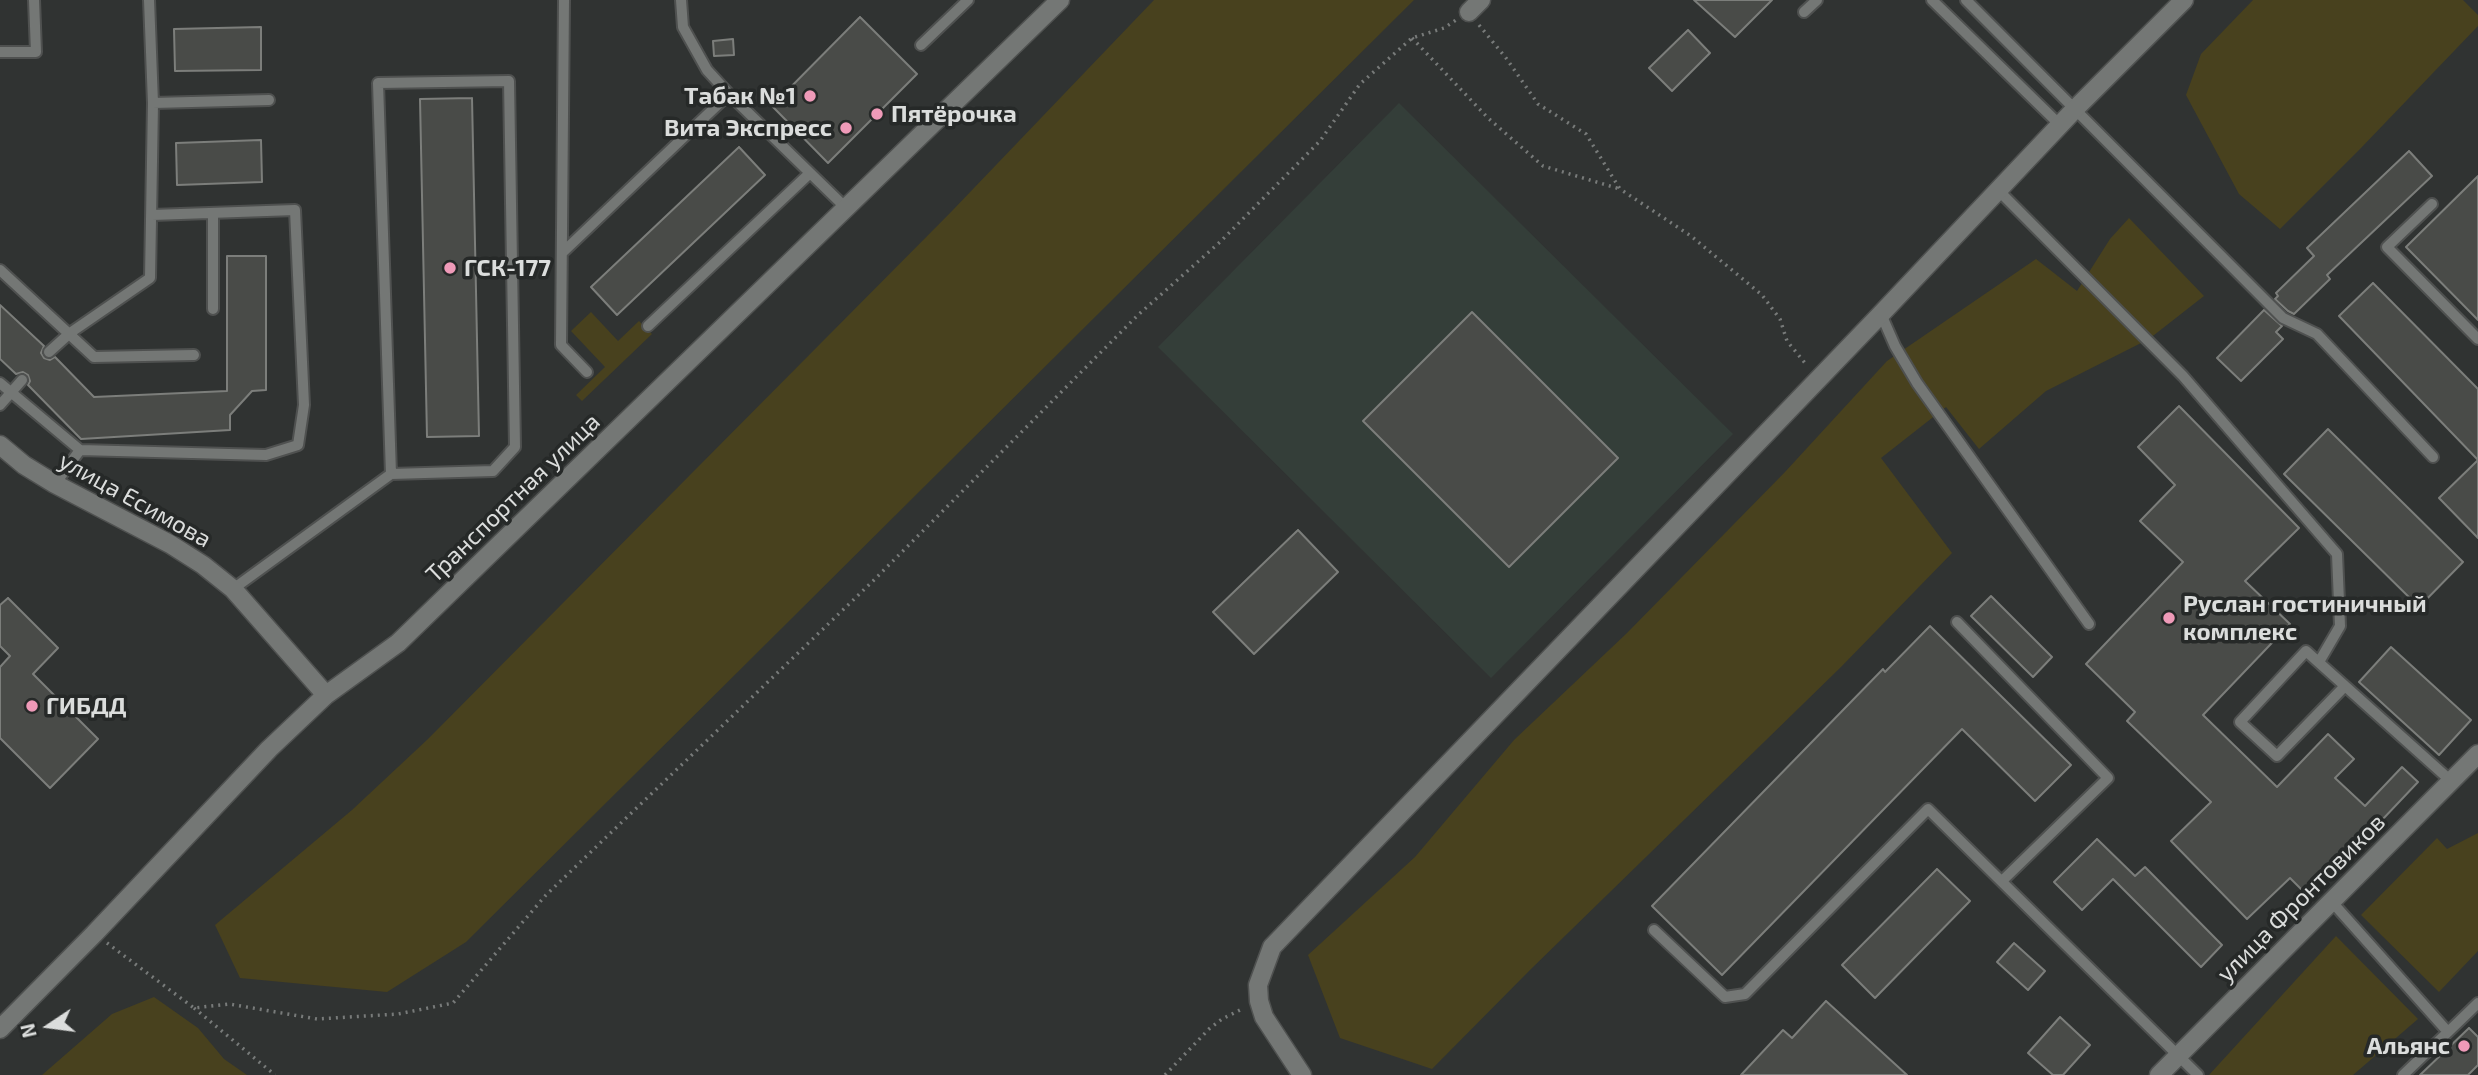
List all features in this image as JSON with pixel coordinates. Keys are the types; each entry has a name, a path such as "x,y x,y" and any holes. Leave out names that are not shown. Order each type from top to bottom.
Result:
{"street":[{"path":"1302,1075 1264,1017 1259,1001 1258,985 1272,947 2075,109 2184,0"},
{"name":"Транспортная улица","path":"0,1029 269,749 326,695 398,643 1056,1"},
{"name":"улица Есимова","path":"0,445 24,465 55,484 170,544 203,565 233,589 326,695"},
{"name":"улица Фронтовиков","path":"2159,1075 2478,754"}],"lane":[{"path":"0,52 36,52 34,0"},
{"path":"49,352 70,333 150,278 153,103 149,0"},
{"path":"564,0 561,345 587,372"},
{"path":"681,0 683,27 707,71 845,207"},
{"path":"921,45 968,0"},
{"path":"1804,12 1817,0"},
{"path":"1932,0 2060,125"},
{"path":"1966,0 2283,318 2317,334 2433,457"},
{"path":"233,589 391,474 493,471 515,447 509,81 378,83 391,474"},
{"path":"562,253 729,94"},
{"path":"153,103 269,100"},
{"path":"648,326 810,173"},
{"path":"1998,190 2183,376 2337,554 2340,626 2319,662"},
{"path":"2431,204 2387,247 2478,339"},
{"path":"0,383 80,450 266,455 298,444 303,405 295,210 152,215"},
{"path":"213,213 213,309"},
{"path":"0,270 94,357 194,355"},
{"path":"1881,314 1895,346 1917,383 2089,624"},
{"path":"0,405 22,380"},
{"path":"55,484 80,450"},
{"path":"1957,622 2108,778 2002,881"},
{"path":"2345,686 2277,757 2240,722 2306,651 2451,781"},
{"path":"1654,930 1725,997 1745,994 1928,809 2198,1075"},
{"path":"2332,902 2448,1032"},
{"path":"2403,1075 2478,1003"}],"path":[{"path":"194,1008 229,1004 317,1019 398,1014 453,1003 546,895 863,590 1138,315 1220,242 1320,141 1360,84 1412,38 1444,28 1475,6 1538,104 1586,134 1620,189"},
{"path":"1412,38 1488,118 1543,166 1620,189 1691,236 1762,295 1780,319 1787,341 1805,363 1827,370"},
{"path":"94,934 194,1008 275,1075"},
{"path":"1165,1075 1209,1029 1222,1019 1259,1001"}],"shaded area":[{"path":"1154,0 1414,0 466,942 387,992 240,978 215,925 352,810 428,739 951,212"},
{"path":"2253,0 2463,0 2478,15 2478,26 2280,229 2239,194 2186,95 2201,54"},
{"path":"1399,103 1733,434 1491,678 1158,347"},
{"path":"2129,218 2204,296 2149,339 2046,391 1979,449 1946,407 1881,458 1952,553 1841,667 1432,1069 1340,1038 1308,955 1415,857 1514,740 1627,633 1785,472 1887,361 2036,259 2077,291 2110,239"},
{"path":"591,312 618,341 639,321 652,334 582,401 576,395 605,367 571,331"},
{"path":"2478,833 2478,951 2439,992 2361,915 2437,838 2447,849"},
{"path":"2336,936 2418,1019 2353,1075 2209,1075"},
{"path":"154,997 198,1028 224,1059 247,1075 42,1075 112,1014"}],"building":[{"path":"1694,0 1772,0 1735,37"},
{"path":"860,17 917,74 828,163 772,106"},
{"path":"261,27 261,70 175,71 174,29"},
{"path":"1688,30 1710,53 1672,91 1649,68"},
{"path":"733,39 734,55 714,56 713,41"},
{"name":"ГСК-177","path":"472,98 479,436 427,437 420,99"},
{"path":"261,140 262,182 177,185 176,143"},
{"path":"739,147 765,175 617,315 591,287"},
{"path":"2409,151 2432,176 2327,275 2330,279 2294,314 2288,311 2275,299 2278,296 2276,293 2314,256 2307,248"},
{"path":"2478,176 2478,320 2406,247"},
{"path":"227,256 266,256 266,390 252,391 230,415 230,430 81,439 28,385 28,375 23,372 16,374 0,359 0,305 44,346 41,353 44,358 50,360 55,357 94,397 227,391"},
{"path":"2373,283 2478,389 2478,460 2339,316"},
{"path":"2264,310 2282,326 2276,332 2283,339 2241,381 2217,358"},
{"path":"1472,312 1618,458 1509,567 1363,421"},
{"path":"2179,406 2299,528 2245,581 2290,624 2203,715 2277,787 2328,734 2354,759 2335,778 2365,806 2402,767 2418,782 2309,897 2290,878 2247,919 2171,841 2211,802 2127,721 2135,712 2086,664 2183,562 2140,521 2175,485 2138,447"},
{"path":"2328,429 2463,562 2419,607 2284,474"},
{"path":"2478,460 2478,538 2439,498"},
{"path":"1298,530 1338,572 1254,654 1213,612"},
{"path":"1991,596 2052,657 2033,677 1971,616"},
{"name":"ГИБДД","path":"8,598 58,648 33,674 98,739 50,788 0,738 0,667 10,656 0,646 0,605"},
{"path":"1930,626 2071,765 2035,801 1962,729 1722,975 1652,906 1883,669 1885,672"},
{"path":"2391,647 2471,720 2439,755 2359,682"},
{"path":"2097,839 2135,876 2145,867 2222,945 2201,967 2113,879 2082,910 2054,882"},
{"path":"1937,869 1970,901 1875,998 1842,965"},
{"path":"2014,943 2045,971 2028,990 1997,962"},
{"path":"1826,1001 1907,1075 1741,1075 1783,1030 1792,1038"},
{"path":"2060,1017 2090,1045 2063,1075 2053,1075 2028,1053"},
{"name":"Альянс","path":"2469,1028 2478,1037 2478,1065 2468,1075 2420,1075"}],"place":[{"name":"Табак №1","path":"810,96"},
{"name":"Пятёрочка","path":"877,114"},
{"name":"Вита Экспресс","path":"846,128"},
{"name":"ГСК-177","path":"450,268"},
{"name":"Руслан гостиничный комплекс","path":"2169,618"},
{"name":"ГИБДД","path":"32,706"},
{"name":"Альянс","path":"2464,1046"}]}
